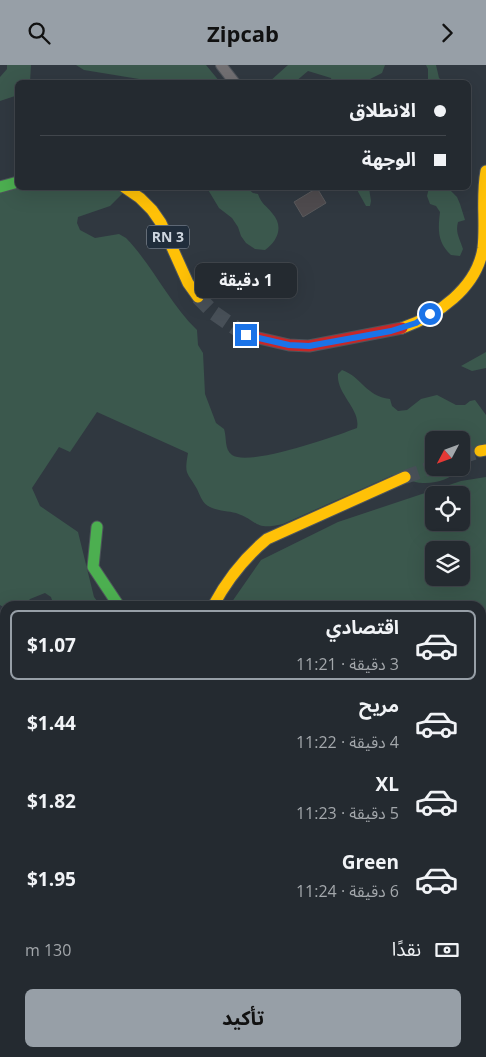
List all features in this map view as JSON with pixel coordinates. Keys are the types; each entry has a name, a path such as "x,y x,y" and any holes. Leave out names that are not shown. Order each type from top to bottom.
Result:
{"main road":[{"path":"246,335 289,345 318,345 403,328 416,323 446,303 470,281 480,265 483,247 483,184 486,171"},
{"path":"0,187 15,183"},
{"name":"RN 3","path":"129,190 146,203 156,215 189,285 198,297"},
{"path":"216,601 233,573 248,555 268,539 405,477"},
{"path":"97,527 93,567 116,601"}],"street":[{"path":"221,65 233,80"}],"green space":[{"path":"7,65 31,65 30,80 15,80 15,96 0,101 0,77 7,69"},
{"path":"76,65 206,65 218,80 140,80 84,70"},
{"path":"288,65 385,65 382,73 370,80 332,80 331,78 308,71 297,80 271,80"},
{"path":"426,65 436,65 439,78 442,80 428,80"},
{"path":"15,188 15,190 117,190 123,193 110,206 78,217 77,223 80,230 95,238 119,234 126,238 145,260 178,308 197,330 198,345 203,353 205,394 216,423 224,429 227,447 232,455 241,458 273,454 357,428 355,414 338,381 338,374 342,370 349,373 375,394 390,399 392,406 398,411 407,410 421,399 437,395 456,405 465,405 475,400 486,415 486,447 470,460 470,431 425,431 425,476 451,476 443,480 419,483 393,475 283,524 261,526 236,513 216,509 205,504 186,470 188,453 97,412 70,452 59,447 32,488 40,506 78,532 94,597 97,601 52,601 51,597 45,593 28,601 0,601 0,191"},
{"path":"208,190 249,190 258,194 276,218 278,233 276,238 265,250 255,249 246,243 232,218 219,208"},
{"path":"357,190 369,190 370,206 366,206"},
{"path":"428,190 450,190 457,197 465,220 458,222 457,226 458,236 463,249 460,256 451,255 443,245 439,230 440,212 436,206 430,204 427,196"},
{"path":"486,352 486,368 472,371 461,366"},
{"path":"486,477 486,601 232,601 261,560 338,522 425,493 425,531 470,531 470,486 446,486 461,481"}],"building":[{"path":"314,190 318,190 326,203 303,217 294,202"}],"tunnel":[{"path":"198,297 214,313 246,335"},
{"path":"470,454 480,451"},
{"path":"405,477 425,470"}],"traffic: fast":[{"path":"0,187 15,183"},
{"path":"97,527 93,567 116,601"}],"traffic: slow":[{"path":"402,328 429,316 441,308 453,299 473,276 483,248 486,171"},
{"path":"128,190 152,210 161,223 188,283 198,297"},
{"path":"480,451 486,450"},
{"path":"216,601 237,570 267,539 405,477"}],"traffic: jam":[{"path":"246,335 289,345 309,346 402,328"}],"route":[{"path":"246,335 289,345 309,346 403,328 416,323 430,314"}]}
